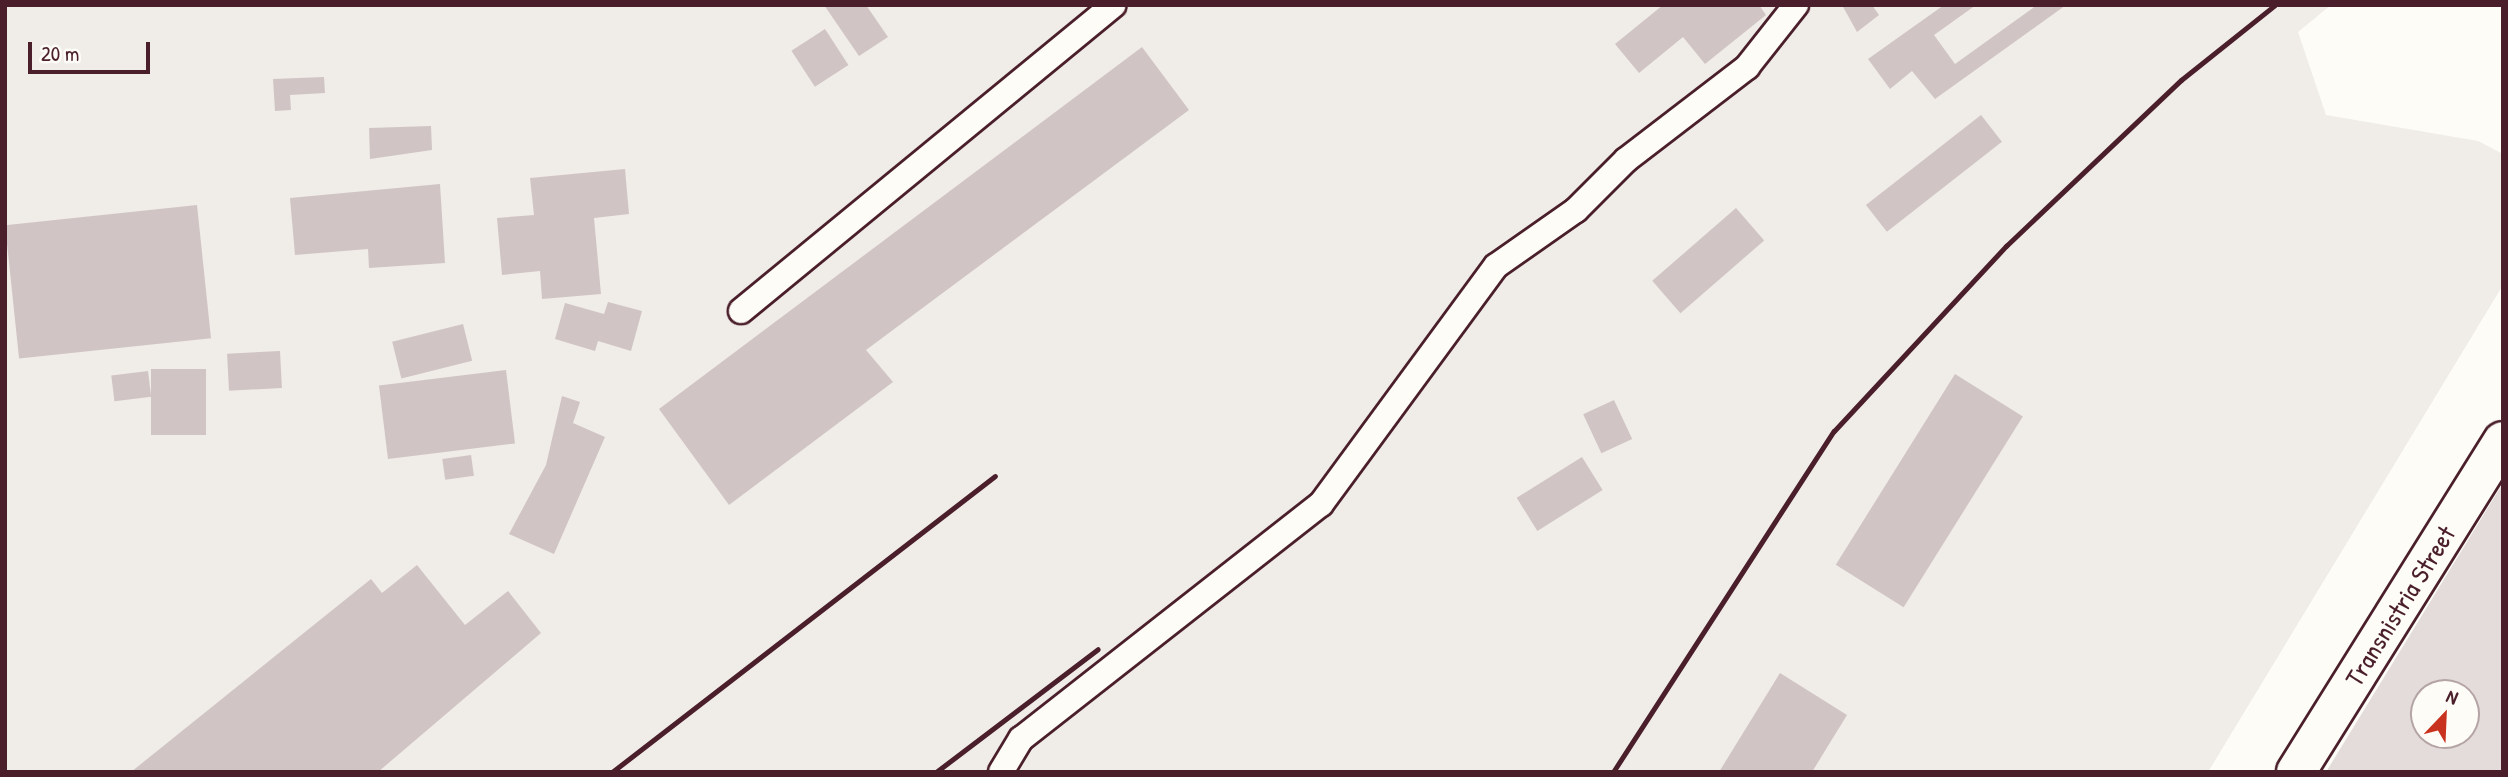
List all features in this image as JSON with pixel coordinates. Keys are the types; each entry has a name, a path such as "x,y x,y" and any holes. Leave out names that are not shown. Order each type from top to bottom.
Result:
{"street":[{"name":"Transnistria Street","path":"2296,772 2503,441"}],"lane":[{"path":"741,311 1114,5"},
{"path":"1001,772 1021,739 1321,504 1496,266 1576,210 1626,160 1747,66 1796,5"}],"shaded area":[{"path":"5,5 2331,5 2298,32 2326,115 2478,141 2503,154 2503,285 2208,772 5,772"},
{"path":"2503,483 2503,772 2326,772"}],"building":[{"path":"824,5 866,5 888,37 859,56"},
{"path":"1663,5 1759,5 1766,15 1705,64 1683,37 1639,73 1615,44"},
{"path":"1842,5 1872,5 1879,15 1857,32"},
{"path":"1944,5 1976,5 1934,35 1955,64 2037,5 2066,5 1935,99 1912,71 1890,89 1868,59"},
{"path":"825,29 848,65 815,87 791,51"},
{"path":"1142,47 1189,110 866,350 893,382 729,505 659,409"},
{"path":"324,77 325,93 290,95 291,110 275,111 273,79"},
{"path":"1981,115 2002,142 1887,232 1866,205"},
{"path":"431,126 432,150 370,159 369,128"},
{"path":"625,169 629,214 594,218 601,294 542,299 540,271 502,275 497,218 534,215 530,178"},
{"path":"440,184 445,263 369,268 368,249 295,255 290,198"},
{"path":"197,205 211,338 19,358 5,225"},
{"path":"1736,208 1764,240 1680,313 1652,281"},
{"path":"608,302 642,311 631,351 598,341 595,351 555,339 565,303 604,314"},
{"path":"463,324 472,361 401,379 392,342"},
{"path":"280,351 282,388 229,391 227,354"},
{"path":"151,369 206,369 206,435 151,435"},
{"path":"506,370 515,443 388,459 379,386"},
{"path":"148,371 151,397 114,401 111,376"},
{"path":"1955,374 2023,416 1904,607 1836,565"},
{"path":"562,396 580,402 573,423 605,437 554,554 509,534 546,465"},
{"path":"1614,400 1632,439 1601,453 1583,414"},
{"path":"471,455 474,476 445,480 442,459"},
{"path":"1582,457 1603,490 1537,531 1517,498"},
{"path":"417,565 465,625 508,591 541,633 378,772 131,772 371,579 382,593"},
{"path":"1780,673 1847,715 1812,772 1719,772"}],"railway":[{"path":"1613,772 1834,431 2006,246 2181,80 2275,5"},
{"path":"612,772 995,476"},
{"path":"936,772 1098,649"}]}
